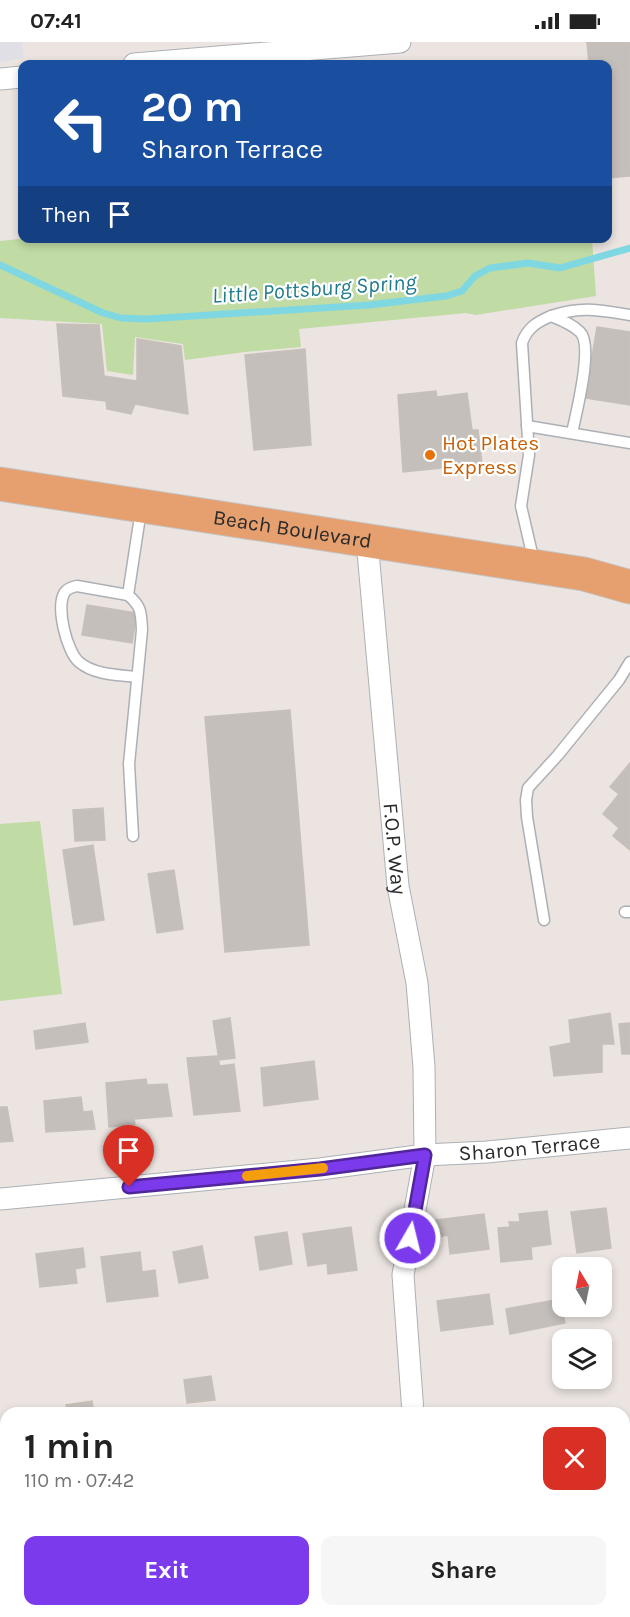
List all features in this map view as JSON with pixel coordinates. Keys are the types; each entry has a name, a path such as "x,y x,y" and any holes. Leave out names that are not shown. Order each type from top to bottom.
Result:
{"highway":[{"name":"Beach Boulevard","path":"0,484 584,574 630,587"},
{"name":"Beach Boulevard","path":"584,574 630,574"}],"street":[{"path":"182,60 400,42"},
{"path":"0,79 18,77"},
{"name":"F.O.P. Way","path":"367,541 397,874 419,1002 424,1067 425,1155 403,1275 413,1407"},
{"name":"Sharon Terrace","path":"0,1198 320,1169 425,1155 487,1152 630,1138"}],"lane":[{"path":"535,567 521,506 529,455 522,343 525,335 535,323 572,309 591,308 630,315"},
{"path":"551,316 568,322 582,333 585,344 585,362 572,433"},
{"path":"527,426 630,443"},
{"path":"128,595 142,506"},
{"path":"133,836 129,764 142,630 140,609 128,595 77,586 70,588 64,594 61,606 66,640 74,657 81,664 105,674 137,677"},
{"path":"544,920 527,817 528,788 612,688 630,663"}],"shaded area":[{"path":"0,42 22,42 24,58 0,62"}],"green space":[{"path":"18,239 18,243 592,243 596,296 476,315 466,313 299,329 301,347 185,360 183,344 135,337 133,375 107,371 102,324 0,318 0,241"},
{"path":"40,821 62,994 0,1001 0,824"}],"building":[{"path":"587,42 630,42 630,176 612,178 612,60 589,60"},
{"path":"57,324 99,325 104,376 137,381 137,339 181,346 188,414 135,404 131,414 107,409 106,401 63,396"},
{"path":"597,327 630,332 630,405 585,398"},
{"path":"305,349 311,445 254,450 245,355"},
{"path":"436,391 437,397 467,393 472,430 478,430 482,464 403,472 398,395"},
{"path":"87,605 137,613 132,643 82,635"},
{"path":"290,710 309,945 225,952 205,717"},
{"path":"630,763 630,850 613,836 619,828 603,814 619,794 610,787"},
{"path":"103,808 105,840 75,841 73,810"},
{"path":"93,845 104,920 74,925 63,850"},
{"path":"174,870 183,929 157,933 148,874"},
{"path":"610,1013 614,1044 602,1044 602,1072 554,1076 550,1047 571,1043 569,1020"},
{"path":"230,1018 235,1058 219,1060 213,1021"},
{"path":"85,1023 88,1042 36,1049 34,1031"},
{"path":"630,1023 630,1054 622,1054 619,1024"},
{"path":"217,1056 220,1066 234,1064 240,1111 194,1115 187,1058"},
{"path":"314,1061 318,1099 264,1106 261,1068"},
{"path":"146,1079 147,1085 167,1084 172,1116 134,1119 135,1124 109,1127 106,1083"},
{"path":"81,1097 83,1112 92,1111 95,1129 46,1132 44,1101"},
{"path":"0,1107 7,1107 13,1141 0,1142"},
{"path":"606,1208 611,1248 577,1253 571,1212"},
{"path":"547,1211 551,1244 531,1247 532,1259 501,1262 498,1228 510,1227 509,1222 520,1222 519,1214"},
{"path":"484,1214 489,1249 450,1254 448,1235 438,1237 436,1220"},
{"path":"351,1227 357,1270 328,1274 327,1263 308,1266 303,1234"},
{"path":"287,1232 292,1264 260,1270 255,1237"},
{"path":"202,1246 208,1278 179,1283 173,1252"},
{"path":"83,1248 85,1267 75,1269 77,1283 40,1287 36,1254"},
{"path":"140,1252 142,1272 155,1270 158,1296 107,1302 101,1257"},
{"path":"489,1294 493,1324 441,1331 437,1301"},
{"path":"552,1300 552,1317 564,1317 565,1323 510,1334 506,1309"},
{"path":"211,1376 215,1400 187,1403 184,1380"},
{"path":"92,1401 93,1407 66,1407 66,1405"}],"waterway":[{"name":"Little Pottsburg Spring","path":"0,265 103,313 121,318 146,319 369,305 446,296 462,291 475,276 490,268 528,263 560,268 630,248"}],"slow traffic":[{"path":"247,1176 323,1168"}],"place":[{"name":"Hot Plates Express","path":"430,455"}],"route":[{"path":"129,1187 320,1169 425,1155 410,1238"}]}
